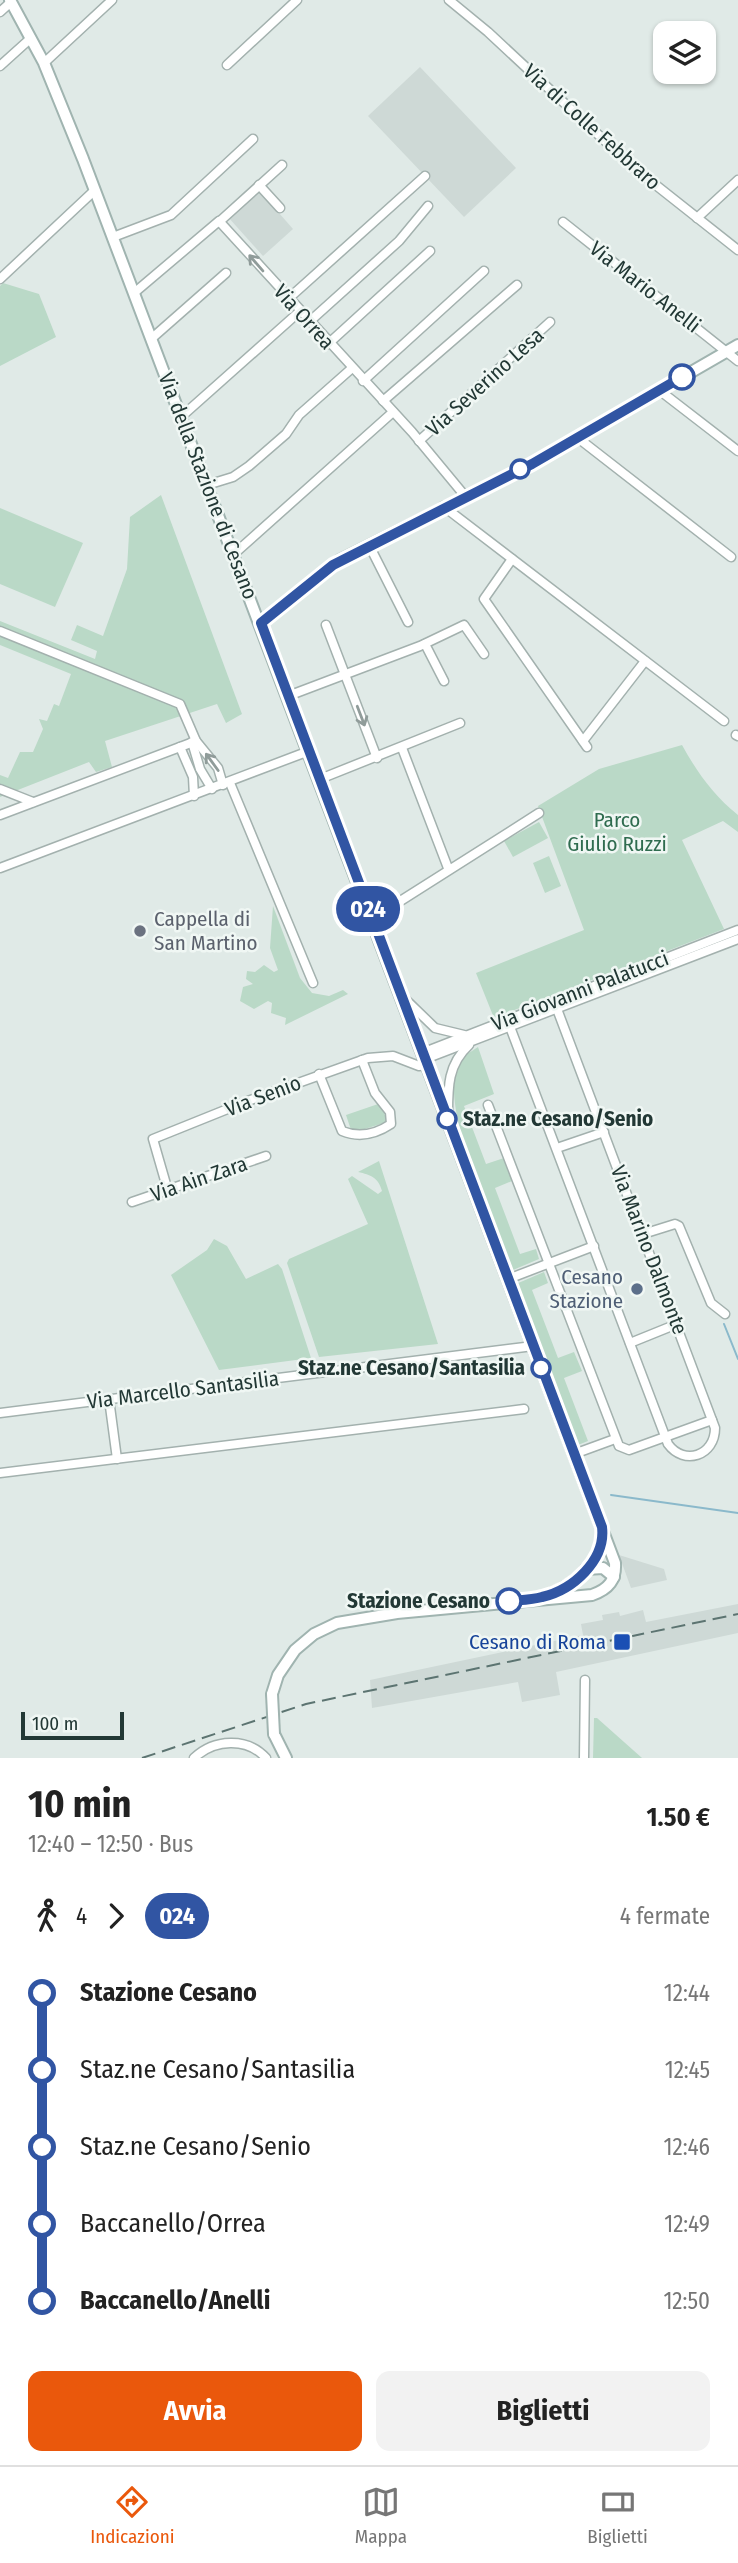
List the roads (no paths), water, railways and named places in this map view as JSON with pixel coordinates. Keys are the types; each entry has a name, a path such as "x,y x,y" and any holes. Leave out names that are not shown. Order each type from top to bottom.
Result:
{"street":[{"path":"44,63 112,0"},
{"path":"227,65 296,0"},
{"name":"Via di Colle Febbraro","path":"449,0 474,19 633,167 738,250"},
{"path":"0,12 10,1"},
{"name":"Via della Stazione di Cesano","path":"10,1 44,63 261,623 602,1527 614,1560 614,1577"},
{"path":"0,66 31,38"},
{"path":"113,237 169,217 253,139"},
{"path":"134,293 282,165"},
{"path":"288,299 425,176"},
{"path":"697,218 738,180"},
{"path":"259,185 280,208"},
{"path":"0,279 95,190"},
{"path":"309,322 399,242 428,206"},
{"name":"Via Orrea","path":"219,222 393,412 465,496"},
{"name":"Via Mario Anelli","path":"563,222 738,360"},
{"path":"328,344 430,251"},
{"path":"363,381 484,271"},
{"path":"151,339 226,273"},
{"path":"383,401 517,285"},
{"path":"181,417 299,312"},
{"name":"Via Severino Lesa","path":"419,441 550,322"},
{"path":"261,623 321,573 369,545 578,438 738,345"},
{"path":"207,485 229,478 249,466 286,434 299,415 351,369"},
{"path":"660,390 738,450"},
{"path":"234,554 393,412"},
{"path":"578,438 731,557"},
{"path":"443,506 724,721"},
{"path":"369,545 408,622"},
{"path":"512,559 484,599 585,744 645,661"},
{"path":"326,625 377,758"},
{"path":"288,696 425,644 465,625 484,653"},
{"path":"0,631 180,704 194,741 200,769 212,789"},
{"path":"425,644 444,681"},
{"path":"320,779 460,723"},
{"path":"0,815 194,741"},
{"path":"194,741 218,768 227,784 313,983"},
{"path":"180,747 193,777 194,796"},
{"path":"402,748 448,868"},
{"path":"0,868 309,751"},
{"path":"0,789 33,802"},
{"path":"372,919 448,868 539,813"},
{"name":"Via Giovanni Palatucci","path":"425,1059 470,1038 738,930"},
{"name":"Via Giovanni Palatucci","path":"555,1005 738,939"},
{"path":"400,995 435,1028 470,1038 450,1071 449,1124"},
{"name":"Via Marino Dalmonte","path":"555,1005 712,1420"},
{"path":"488,1105 615,1438 621,1448 627,1451 666,1437 712,1420 715,1429 713,1441 698,1456 679,1454 666,1437 509,1023"},
{"name":"Via Senio","path":"168,1191 153,1139 319,1074 362,1060 384,1055 419,1066 425,1059"},
{"path":"319,1074 342,1131 358,1136 384,1128 391,1124 390,1112 375,1093 362,1060"},
{"path":"557,1149 604,1132"},
{"name":"Via Ain Zara","path":"132,1202 266,1156"},
{"path":"643,1234 675,1224 679,1226 711,1303 725,1314"},
{"path":"508,1279 594,1246"},
{"path":"630,1343 677,1324"},
{"name":"Via Marcello Santasilia","path":"0,1413 533,1346"},
{"path":"109,1399 117,1459"},
{"path":"0,1474 524,1409"},
{"path":"574,1454 615,1438"},
{"path":"542,1598 566,1587 586,1569 602,1546 602,1527"},
{"path":"286,1758 274,1734 272,1694 278,1675 295,1650 314,1634 337,1623 383,1614 594,1594 608,1587 614,1577 603,1568 586,1569"},
{"path":"584,1758 585,1680"},
{"path":"194,1758 206,1749 236,1742 253,1746 266,1758"}],"waterway":[{"path":"724,1324 738,1359"},
{"path":"611,1495 738,1513"}],"railway":[{"path":"142,1758 306,1704 738,1614"}],"place":[{"name":"Cappella di San Martino","path":"140,931"},
{"name":"Staz.ne Cesano/Senio","path":"447,1119"},
{"name":"Cesano Stazione","path":"637,1289"},
{"name":"Staz.ne Cesano/Santasilia","path":"541,1368"},
{"name":"Stazione Cesano","path":"509,1601"},
{"name":"Cesano di Roma","path":"622,1642"}],"park label":[{"name":"Parco Giulio Ruzzi","path":"617,832"}]}
